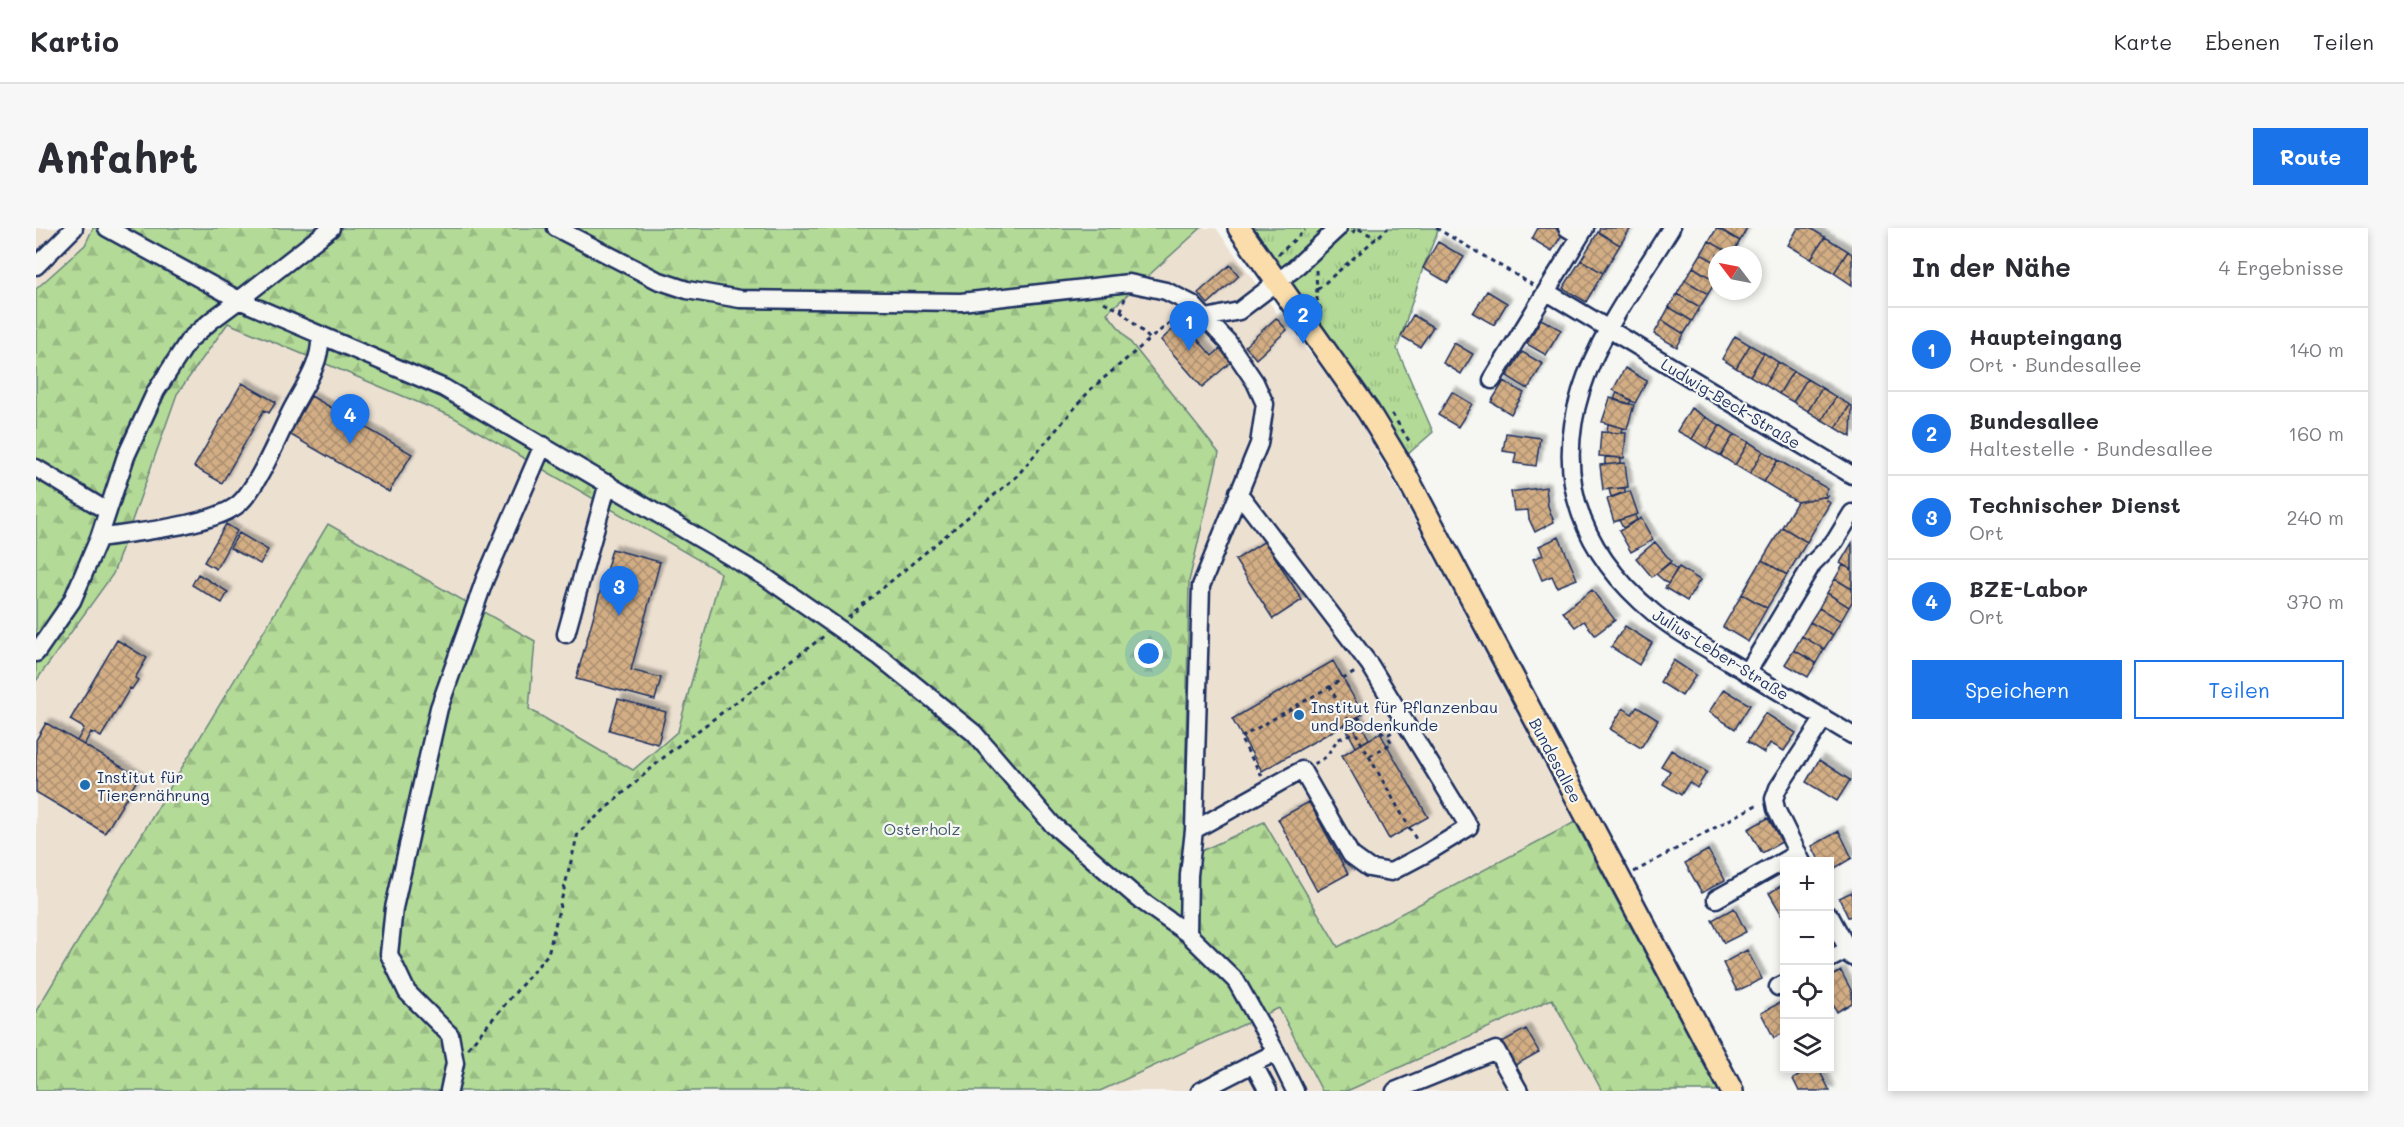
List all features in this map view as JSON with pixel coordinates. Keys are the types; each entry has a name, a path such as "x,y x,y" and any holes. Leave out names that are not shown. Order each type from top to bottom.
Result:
{"main road":[{"name":"Bundesallee","path":"1239,228 1368,411 1400,462 1732,1091"}],"street":[{"path":"36,266 74,228"},
{"path":"107,228 239,300 444,388 765,577 879,657 974,733 1053,825 1139,899 1188,934 1236,981 1295,1091"},
{"path":"36,653 72,601 99,538 126,456 156,391 189,340 331,228"},
{"path":"556,228 657,280 687,290 740,299 961,302 1129,283 1148,285 1174,294 1192,304 1208,318 1228,342 1255,382 1265,404 1259,444 1202,586 1197,681 1194,830 1189,875 1188,934"},
{"path":"1208,318 1239,311 1277,282 1338,228"},
{"name":"Julius-Leber-Straße","path":"1671,228 1610,330 1594,359 1581,391 1574,419 1571,453 1572,476 1578,509 1588,535 1604,563 1627,589 1656,615 1747,673 1852,735"},
{"path":"1492,380 1547,292 1577,231"},
{"name":"Ludwig-Beck-Straße","path":"1547,292 1852,476"},
{"path":"1228,342 1239,311"},
{"path":"99,538 198,522 219,515 237,505 266,462 311,372 318,356 320,336"},
{"path":"449,1091 455,1063 450,1035 408,992 389,954 394,908 439,708 485,579 543,445"},
{"path":"36,468 107,511"},
{"path":"566,634 608,483"},
{"path":"1194,830 1302,770 1351,855 1369,868 1391,872 1469,827 1370,665 1238,492"},
{"path":"1747,673 1813,562 1835,541 1852,513"},
{"path":"1800,857 1776,809 1774,799 1778,788 1824,718"},
{"path":"1716,899 1780,867"},
{"path":"1834,924 1849,954 1834,958"},
{"path":"1395,1091 1496,1050 1519,1091"},
{"path":"1200,1091 1276,1052"},
{"path":"1253,1064 1268,1091"}],"path":[{"path":"1317,299 1318,289 1388,228"},
{"path":"1436,228 1547,292"},
{"path":"1081,290 1121,311 1150,339"},
{"path":"455,1063 548,954 578,833 671,751 837,627 1017,477 1091,389 1192,304"},
{"path":"1269,789 1240,738 1370,665"},
{"path":"1329,686 1425,854"},
{"path":"1357,717 1387,735 1392,743 1370,756"},
{"path":"1387,735 1407,723"},
{"path":"1302,770 1326,757 1337,740 1356,730"},
{"path":"1619,880 1757,804 1774,799"}],"shaded area":[{"name":"Osterholz","path":"36,228 1216,228 1289,330 1314,358 1356,415 1718,1091 36,1091"}],"green space":[{"name":"Osterholz","path":"93,228 1201,228 1107,313 1219,453 1189,581 1184,859 1264,822 1338,947 1575,822 1718,1091 1602,1091 1552,999 1347,1091 1322,1091 1279,1008 1100,1091 36,1091 36,1011 328,524 535,641 529,709 633,770 678,731 721,573 453,417 228,323 177,394 113,574 36,681 36,289 85,245"},
{"path":"1239,228 1439,228 1423,268 1397,349 1433,432 1399,462"}],"building":[{"path":"1538,228 1555,228 1563,233 1552,251 1532,239"},
{"path":"1600,228 1631,228 1620,245 1598,232"},
{"path":"1717,228 1740,241 1737,246 1718,246 1709,241"},
{"path":"1718,228 1747,228 1740,241"},
{"path":"1798,228 1810,228 1825,237 1811,259 1788,245"},
{"path":"1598,232 1620,245 1603,273 1581,260"},
{"path":"1825,237 1848,251 1834,273 1811,259"},
{"path":"1709,241 1718,246 1708,246 1708,258 1701,254"},
{"path":"1438,242 1464,257 1448,283 1423,268"},
{"path":"1848,251 1852,254 1852,285 1834,273"},
{"path":"1701,254 1708,258 1708,276 1693,267"},
{"path":"1581,260 1603,273 1586,302 1563,288"},
{"path":"1230,265 1239,276 1208,304 1198,293"},
{"path":"1693,267 1708,276 1708,294 1685,280"},
{"path":"1685,280 1708,294 1700,307 1677,294"},
{"path":"1487,291 1507,303 1494,325 1473,313"},
{"path":"1677,294 1700,307 1692,321 1669,307"},
{"path":"1669,307 1692,321 1684,334 1662,320"},
{"path":"1189,315 1201,328 1194,335 1212,356 1220,349 1231,362 1202,387 1161,340"},
{"path":"1413,315 1433,327 1420,347 1401,336"},
{"path":"1276,318 1287,330 1256,359 1245,346"},
{"path":"1541,319 1561,330 1546,355 1527,344"},
{"path":"1662,320 1684,334 1677,347 1654,334"},
{"path":"1735,336 1750,345 1736,368 1722,359"},
{"path":"1454,343 1473,354 1461,374 1443,363"},
{"path":"1750,345 1764,353 1750,376 1736,368"},
{"path":"1522,352 1543,364 1528,389 1507,376"},
{"path":"1764,353 1778,362 1765,385 1750,376"},
{"path":"1778,362 1793,371 1779,394 1765,385"},
{"path":"1625,368 1647,381 1635,403 1613,390"},
{"path":"1793,371 1807,379 1793,402 1779,394"},
{"path":"1807,379 1822,388 1808,411 1793,402"},
{"path":"1504,381 1524,393 1511,414 1491,402"},
{"path":"242,383 276,402 269,413 264,410 222,483 194,467"},
{"path":"1822,388 1836,397 1822,420 1808,411"},
{"path":"1452,392 1472,404 1458,427 1438,415"},
{"path":"1617,392 1631,400 1629,404 1614,400"},
{"path":"311,396 412,454 389,492 289,434"},
{"path":"1836,397 1850,405 1836,428 1822,420"},
{"path":"1610,398 1634,405 1627,429 1602,422"},
{"path":"1850,405 1852,406 1851,437 1836,428"},
{"path":"1691,408 1705,417 1692,439 1677,431"},
{"path":"1705,417 1720,425 1706,448 1692,439"},
{"path":"1608,424 1623,428 1622,433 1607,432"},
{"path":"1720,425 1734,434 1721,456 1706,448"},
{"path":"1601,432 1626,433 1624,458 1599,456"},
{"path":"1506,433 1540,438 1536,466 1514,463 1516,453 1503,451"},
{"path":"1734,434 1749,442 1735,465 1721,456"},
{"path":"1749,442 1763,451 1750,474 1735,465"},
{"path":"1763,451 1778,460 1764,482 1750,474"},
{"path":"1605,457 1621,458 1621,463 1605,465"},
{"path":"1778,460 1828,489 1825,494 1828,496 1797,502 1764,482"},
{"path":"1625,463 1628,487 1603,490 1600,465"},
{"path":"1546,487 1548,506 1554,522 1535,532 1528,510 1514,511 1511,492"},
{"path":"1625,488 1625,492 1611,497 1609,489"},
{"path":"1630,491 1638,514 1614,522 1607,499"},
{"path":"1828,496 1826,500 1830,503 1807,542 1782,527 1797,502"},
{"path":"1635,515 1637,520 1623,528 1619,520"},
{"path":"1641,518 1653,540 1631,552 1619,531"},
{"path":"226,524 237,531 216,569 204,562"},
{"path":"1782,527 1807,542 1787,575 1762,560"},
{"path":"239,533 268,550 260,564 230,548"},
{"path":"1559,537 1577,579 1557,587 1552,576 1542,580 1533,559 1543,555 1539,546"},
{"path":"1265,541 1302,600 1273,619 1235,560"},
{"path":"1655,542 1671,561 1652,577 1636,558"},
{"path":"1852,543 1852,570 1840,563"},
{"path":"612,549 660,562 631,670 661,678 655,700 576,679"},
{"path":"1762,560 1787,575 1767,608 1742,594"},
{"path":"1670,563 1677,569 1668,584 1656,574"},
{"path":"1843,565 1852,570 1852,589 1835,579"},
{"path":"1679,567 1700,580 1687,601 1665,588"},
{"path":"198,574 228,592 222,603 192,585"},
{"path":"1835,579 1852,589 1852,602 1849,607 1827,593"},
{"path":"1592,590 1615,620 1595,635 1584,621 1575,627 1563,612"},
{"path":"1827,593 1849,607 1841,621 1819,608"},
{"path":"1742,594 1767,608 1748,642 1723,627"},
{"path":"1819,608 1841,621 1833,635 1810,622"},
{"path":"1810,622 1833,635 1824,649 1802,636"},
{"path":"1625,626 1652,643 1639,665 1611,647"},
{"path":"1802,636 1824,649 1816,663 1794,650"},
{"name":"Institut für Tierernährung","path":"117,640 147,658 135,678 138,680 132,689 130,688 101,737 91,732 84,745 77,741 84,728 70,720"},
{"path":"1794,650 1816,663 1808,677 1785,664"},
{"path":"1673,660 1696,675 1682,696 1660,682"},
{"name":"Institut für Pflanzenbau und Bodenkunde","path":"1333,661 1363,714 1262,771 1232,719"},
{"path":"1724,689 1750,705 1735,729 1709,712"},
{"path":"618,699 666,712 658,744 609,730"},
{"path":"1637,707 1658,720 1641,748 1610,729 1623,708 1632,714"},
{"path":"1765,713 1796,733 1784,751 1770,743 1764,753 1747,742"},
{"path":"1357,717 1369,739 1356,747 1344,725"},
{"name":"Institut für Tierernährung","path":"46,723 139,777 105,833 36,792 36,740"},
{"name":"Institut für Pflanzenbau und Bodenkunde","path":"1380,733 1428,817 1389,839 1342,755"},
{"path":"1671,750 1707,772 1697,788 1689,782 1681,795 1663,784 1670,771 1661,766"},
{"path":"1819,760 1850,780 1837,801 1806,782"},
{"path":"1309,802 1348,874 1317,891 1278,819"},
{"path":"1768,818 1782,842 1762,853 1748,829"},
{"path":"1839,831 1852,858 1834,869 1834,857 1818,857 1812,846"},
{"path":"1708,850 1725,880 1702,893 1685,863"},
{"path":"1780,886 1780,912 1769,893"},
{"path":"1852,892 1852,916 1848,917 1839,898"},
{"path":"1734,908 1746,932 1724,943 1712,920"},
{"path":"1747,950 1762,979 1737,991 1723,963"},
{"path":"1841,971 1852,992 1852,1003 1837,1012 1834,1006 1834,975"},
{"path":"1780,1003 1780,1035 1774,1038 1761,1013"},
{"path":"1526,1029 1539,1052 1512,1067 1500,1043"},
{"path":"1803,1073 1821,1073 1830,1091 1799,1091 1793,1079"}],"place":[{"name":"Bundesallee","path":"1303,344"},
{"name":"Haupteingang","path":"1189,351"},
{"name":"BZE-Labor","path":"350,444"},
{"name":"Technischer Dienst","path":"619,616"},
{"name":"Institut für Pflanzenbau und Bodenkunde","path":"1299,715"},
{"name":"Institut für Tierernährung","path":"85,785"}]}
